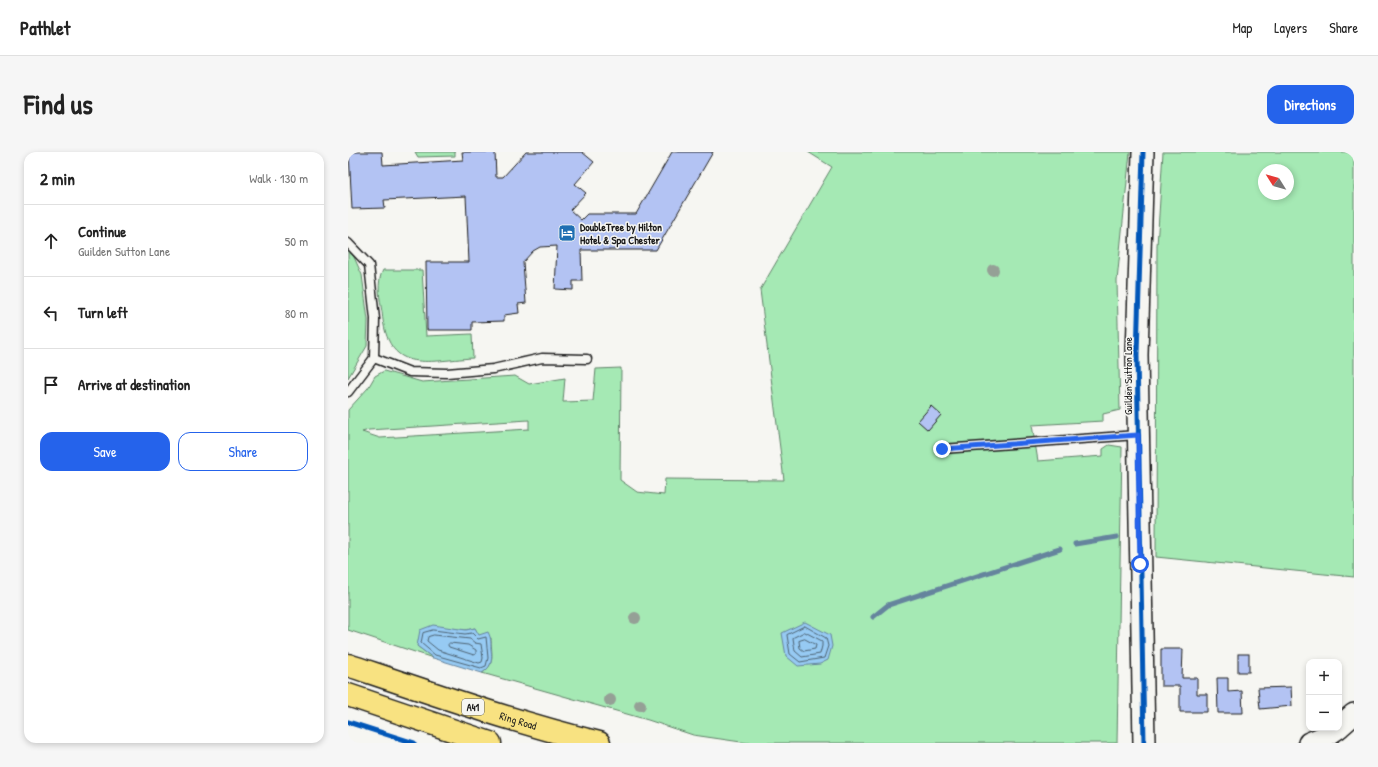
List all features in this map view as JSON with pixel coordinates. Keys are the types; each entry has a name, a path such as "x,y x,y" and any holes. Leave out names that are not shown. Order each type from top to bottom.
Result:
{"highway":[{"name":"Ring Road","path":"348,665 468,706 558,733 599,743"},
{"path":"348,695 490,743"}],"street":[{"name":"Guilden Sutton Lane","path":"1143,152 1137,355 1144,743"},
{"path":"1342,725 1354,714"},
{"path":"1309,743 1334,731"}],"lane":[{"path":"348,243 369,265 375,319 374,358 348,392"},
{"path":"374,358 410,372 448,373 493,369 542,358 587,359"},
{"path":"942,449 1138,435"}],"green space":[{"path":"415,152 455,152 455,156 418,157"},
{"path":"808,152 1130,152 1117,281 1120,410 1103,414 1103,421 1032,425 1038,461 1103,456 1103,449 1109,445 1122,447 1117,743 748,743 693,735 648,720 482,673 491,662 491,638 478,635 475,628 466,630 448,628 417,646 433,658 348,630 348,410 368,388 375,376 384,371 422,382 515,376 529,384 565,378 563,402 593,401 596,369 621,368 620,480 637,492 664,495 665,479 784,480 760,290 832,167","holes":["529,420 529,429 380,438 362,432 369,430"]},
{"path":"1163,152 1354,152 1354,577 1156,557 1157,246"},
{"path":"348,250 354,257 362,275 368,320 367,346 348,378"},
{"path":"383,270 422,270 426,336 472,334 473,358 424,361 411,360 401,355 392,346 386,332 379,291"}],"water":[{"path":"805,622 830,635 832,646 828,660 820,664 798,666 786,656 782,633"},
{"path":"433,625 466,630 475,628 479,635 488,632 491,640 492,656 488,668 482,673 433,658 417,646 420,630"}],"building":[{"name":"DoubleTree by Hilton Hotel & Spa Chester","path":"349,152 382,152 383,165 463,160 462,152 495,152 496,177 503,177 526,152 582,152 594,162 575,184 586,193 570,210 581,220 587,214 636,214 672,152 713,152 656,250 581,250 582,281 573,281 573,290 555,289 557,246 540,247 533,251 523,262 526,303 518,304 519,313 504,315 504,321 472,322 472,330 427,330 426,262 469,262 466,196 384,200 385,208 352,209"},
{"path":"931,406 941,415 928,430 918,421"},
{"path":"1161,649 1183,649 1182,678 1197,678 1197,694 1207,694 1207,712 1180,712 1180,686 1161,686"},
{"path":"1238,654 1249,654 1249,672 1238,672"},
{"path":"1217,678 1228,678 1228,692 1242,691 1243,713 1218,713"},
{"path":"1291,687 1292,706 1260,709 1258,688"}],"waterway":[{"path":"1075,544 1117,537"},
{"path":"873,617 888,605 1060,549"}],"cycle path":[{"path":"1143,152 1137,355 1144,743"},
{"path":"348,722 414,743"}],"place":[{"name":"DoubleTree by Hilton Hotel & Spa Chester","path":"567,233"}],"route":[{"path":"942,449 1138,435 1140,564"}]}
